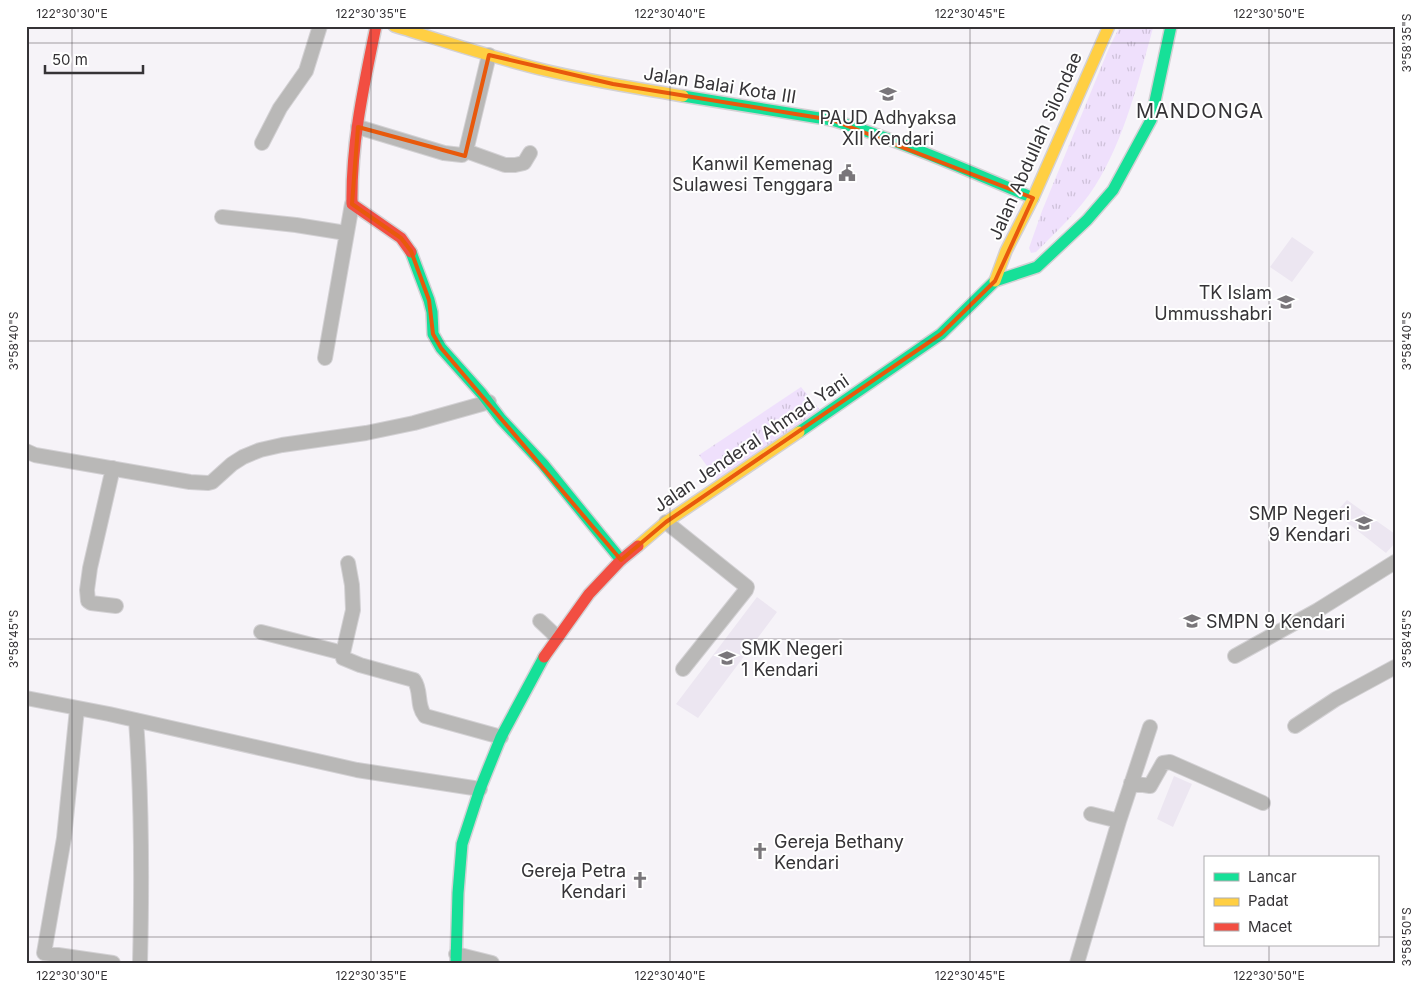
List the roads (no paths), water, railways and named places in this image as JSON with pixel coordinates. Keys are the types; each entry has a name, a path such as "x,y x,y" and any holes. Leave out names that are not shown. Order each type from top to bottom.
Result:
{"main road":[{"path":"376,26 358,127 352,178 352,204 401,238 411,251 429,300 432,312 433,334 441,348 489,402 501,419 543,464 621,560"},
{"name":"Jalan Balai Kota III","path":"394,26 545,70 613,84 832,120 960,167 1033,198"},
{"name":"Jalan Abdullah Silondae","path":"994,282 1109,26"},
{"name":"Jalan Jenderal Ahmad Yani","path":"456,959 462,844 480,789 501,737 540,662 589,594 621,560 666,522 941,334 994,282 1037,267 1087,220 1113,190 1151,120 1170,27"},
{"path":"1011,242 1037,267"}],"street":[{"path":"262,143 280,108 306,71 320,26"},
{"path":"358,127 444,153 462,155 466,151 489,55"},
{"path":"466,151 510,165 524,163 530,153"},
{"path":"325,358 352,204"},
{"path":"222,217 346,233"},
{"path":"26,451 35,455 190,482 208,483 212,482 243,457 260,450 366,433 414,423 489,402"},
{"path":"113,468 90,568 87,596 88,601 91,603 116,606"},
{"path":"666,522 747,587 683,669"},
{"path":"1235,656 1318,610 1395,562"},
{"path":"348,563 352,585 353,610 342,653 345,660 414,680 419,690 420,707 425,716 501,737"},
{"path":"540,621 557,638"},
{"path":"262,632 342,653"},
{"path":"1295,726 1336,699 1395,667"},
{"path":"26,698 136,720 357,770 480,789"},
{"path":"77,708 64,838 44,958 113,963"},
{"path":"136,720 141,800 142,883 140,963"},
{"path":"1077,963 1118,821 1150,727"},
{"path":"1132,783 1150,786 1163,763 1170,762 1263,803"},
{"path":"1091,814 1118,821"},
{"path":"456,959 492,963"}],"place":[{"name":"PAUD Adhyaksa XII Kendari","path":"888,94"},
{"name":"Kanwil Kemenag Sulawesi Tenggara","path":"847,173"},
{"name":"TK Islam Ummusshabri","path":"1286,302"},
{"name":"SMP Negeri 9 Kendari","path":"1364,523"},
{"name":"SMPN 9 Kendari","path":"1192,621"},
{"name":"SMK Negeri 1 Kendari","path":"727,658"},
{"name":"Gereja Bethany Kendari","path":"760,851"},
{"name":"Gereja Petra Kendari","path":"640,880"}],"district":[{"name":"MANDONGA","path":"1200,111"}]}
